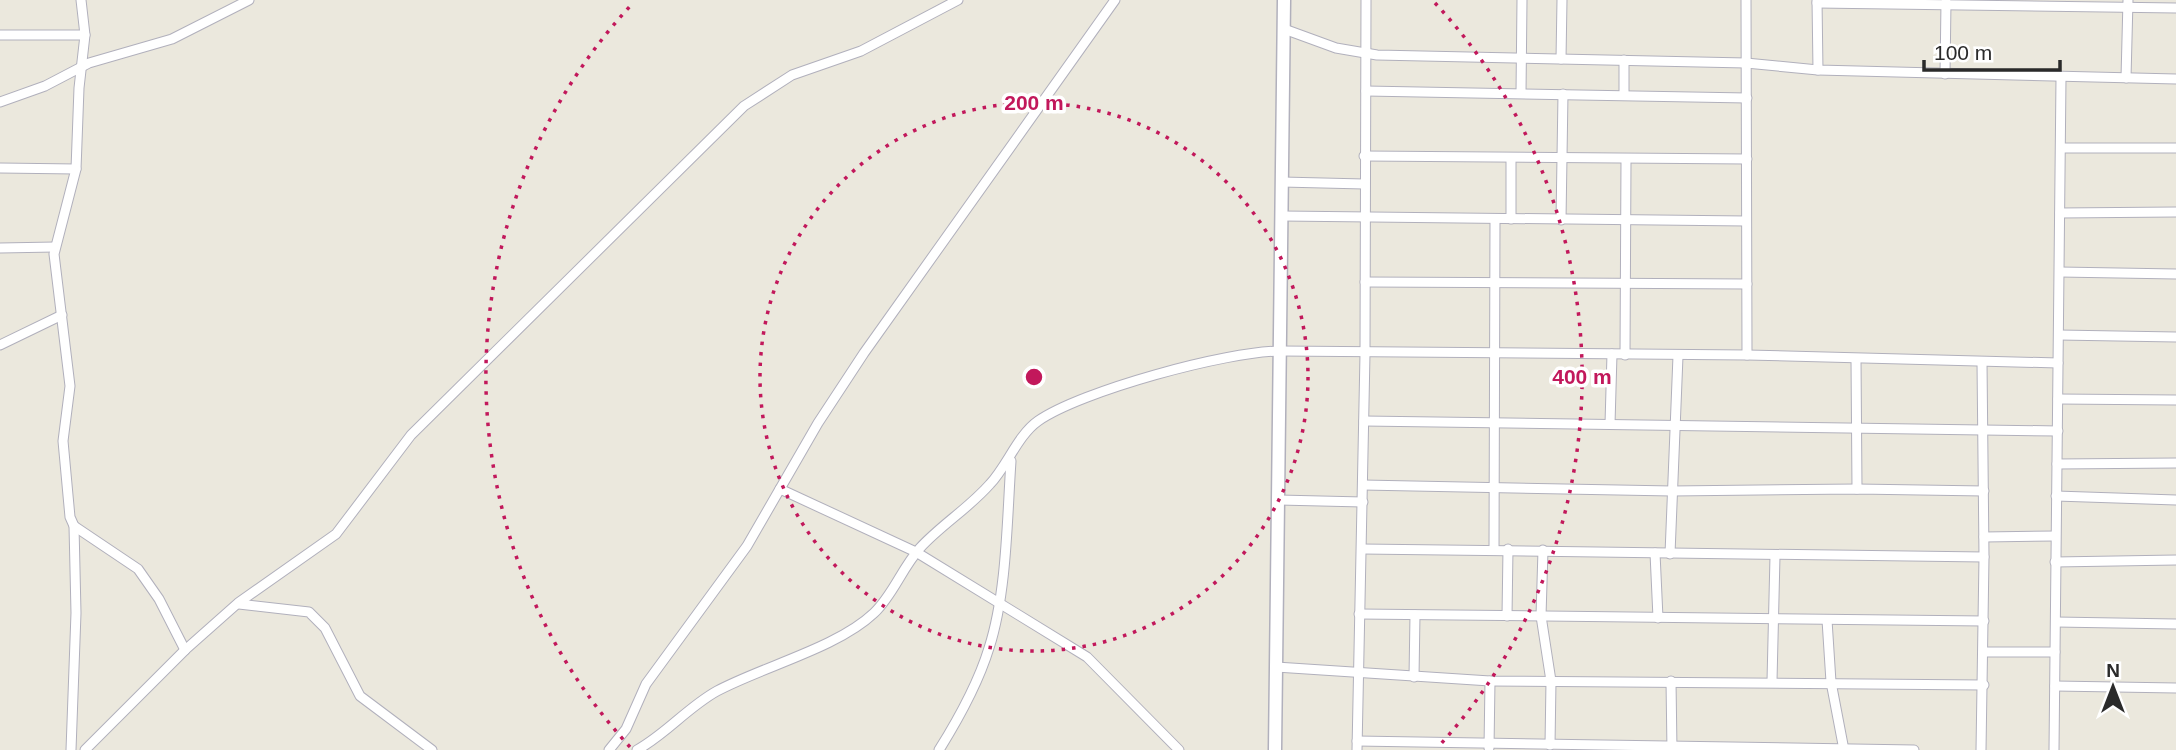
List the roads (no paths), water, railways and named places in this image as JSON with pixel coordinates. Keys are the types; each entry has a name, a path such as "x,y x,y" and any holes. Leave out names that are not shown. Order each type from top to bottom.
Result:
{"street":[{"path":"71,750 76,613 74,526 70,517 63,441 70,386 54,271 55,247 76,169 79,88 85,35 81,0"},
{"path":"0,102 45,86 83,66 172,39 249,0"},
{"path":"85,750 185,650 238,603 336,534 411,435 744,106 792,75 861,51 958,0"},
{"path":"609,750 626,729 646,684 747,546 818,423 864,354 1115,0"},
{"path":"1275,750 1284,0"},
{"path":"1366,0 1365,354 1357,745 1914,750"},
{"path":"1521,93 1522,0"},
{"path":"1561,59 1562,0"},
{"path":"1746,0 1747,355"},
{"path":"1818,70 1817,2 2128,4 2176,8"},
{"path":"1945,74 1946,3"},
{"path":"2126,78 2128,4"},
{"path":"1284,29 1325,45 1366,54 1746,64 1818,70 2061,78 2176,79"},
{"path":"0,35 85,35"},
{"path":"1624,60 1624,94"},
{"path":"2054,750 2061,78"},
{"path":"1366,91 1747,98"},
{"path":"1561,220 1563,94"},
{"path":"2061,148 2176,148"},
{"path":"1364,156 1747,159"},
{"path":"1511,158 1511,219"},
{"path":"1625,355 1626,160"},
{"path":"0,168 76,169"},
{"path":"1282,182 1364,184"},
{"path":"2060,213 2176,212"},
{"path":"1282,216 1364,219 1746,221"},
{"path":"1494,550 1495,219"},
{"path":"0,248 55,247"},
{"path":"2060,272 2176,274"},
{"path":"1365,282 1747,284"},
{"path":"0,345 62,315"},
{"path":"2059,335 2176,337"},
{"path":"636,750 720,689 858,625 885,599 916,552 955,513 987,488 1035,423 1074,404 1126,385 1197,365 1249,353 1281,351 1365,354 1747,355 2059,363"},
{"path":"1609,424 1612,355"},
{"path":"1670,554 1678,356"},
{"path":"1856,359 1857,489"},
{"path":"1981,750 1984,685 1982,362"},
{"path":"2058,399 2176,400"},
{"path":"1364,421 2058,431"},
{"path":"939,750 958,719 985,659 998,600 1011,458"},
{"path":"2057,464 2176,463"},
{"path":"1363,485 1672,492 1857,489 1984,492"},
{"path":"780,489 916,552 1087,657 1179,750"},
{"path":"2056,496 2176,500"},
{"path":"1279,500 1363,502"},
{"path":"74,526 138,569 159,599 185,650"},
{"path":"1984,537 2055,536"},
{"path":"1362,550 1984,557"},
{"path":"1507,616 1508,550"},
{"path":"1543,550 1541,616 1551,681 1550,745"},
{"path":"1656,553 1658,618"},
{"path":"1772,681 1775,556"},
{"path":"2054,562 2176,560"},
{"path":"238,603 309,612 325,628 360,696 432,750"},
{"path":"1359,614 1984,621"},
{"path":"1414,677 1415,615"},
{"path":"1828,620 1831,682 1844,749"},
{"path":"2056,622 2176,624"},
{"path":"1984,652 2055,652"},
{"path":"1276,667 1490,681 1772,681 1984,685"},
{"path":"1489,747 1490,681"},
{"path":"1671,681 1672,749"},
{"path":"2055,686 2176,688"}]}
